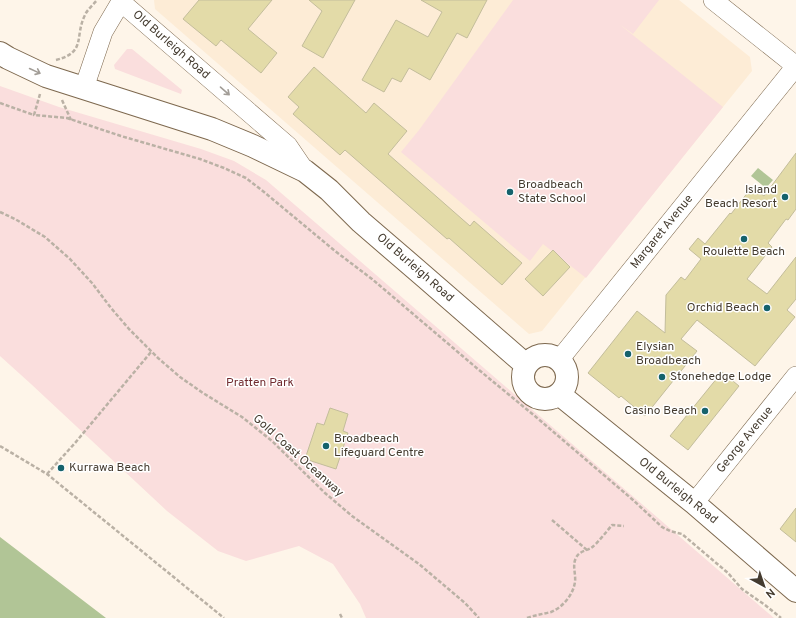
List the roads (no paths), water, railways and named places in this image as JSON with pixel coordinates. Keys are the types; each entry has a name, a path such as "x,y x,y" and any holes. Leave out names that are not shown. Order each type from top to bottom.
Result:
{"street":[{"path":"713,0 796,66"},
{"path":"84,88 103,32 122,1"},
{"name":"Old Burleigh Road","path":"122,1 288,146 305,171"},
{"name":"Old Burleigh Road","path":"0,53 46,76 212,130 254,146 305,171 329,190 361,222 526,365"},
{"name":"Margaret Avenue","path":"559,360 796,66"},
{"path":"542,355 553,356 564,366 567,378 565,386 559,394 552,398 542,399 535,397 524,385 522,375 526,365 534,357 542,355"},
{"name":"George Avenue","path":"694,503 796,376"},
{"name":"Old Burleigh Road","path":"559,394 694,503 796,591"}],"place":[{"name":"Broadbeach State School","path":"510,192"},
{"name":"Island Beach Resort","path":"785,197"},
{"name":"Roulette Beach","path":"744,239"},
{"name":"Orchid Beach","path":"767,308"},
{"name":"Elysian Broadbeach","path":"628,354"},
{"name":"Stonehedge Lodge","path":"662,377"},
{"name":"Casino Beach","path":"705,411"},
{"name":"Broadbeach Lifeguard Centre","path":"326,446"},
{"name":"Kurrawa Beach","path":"61,468"}],"park label":[{"name":"Pratten Park","path":"260,383"}]}
